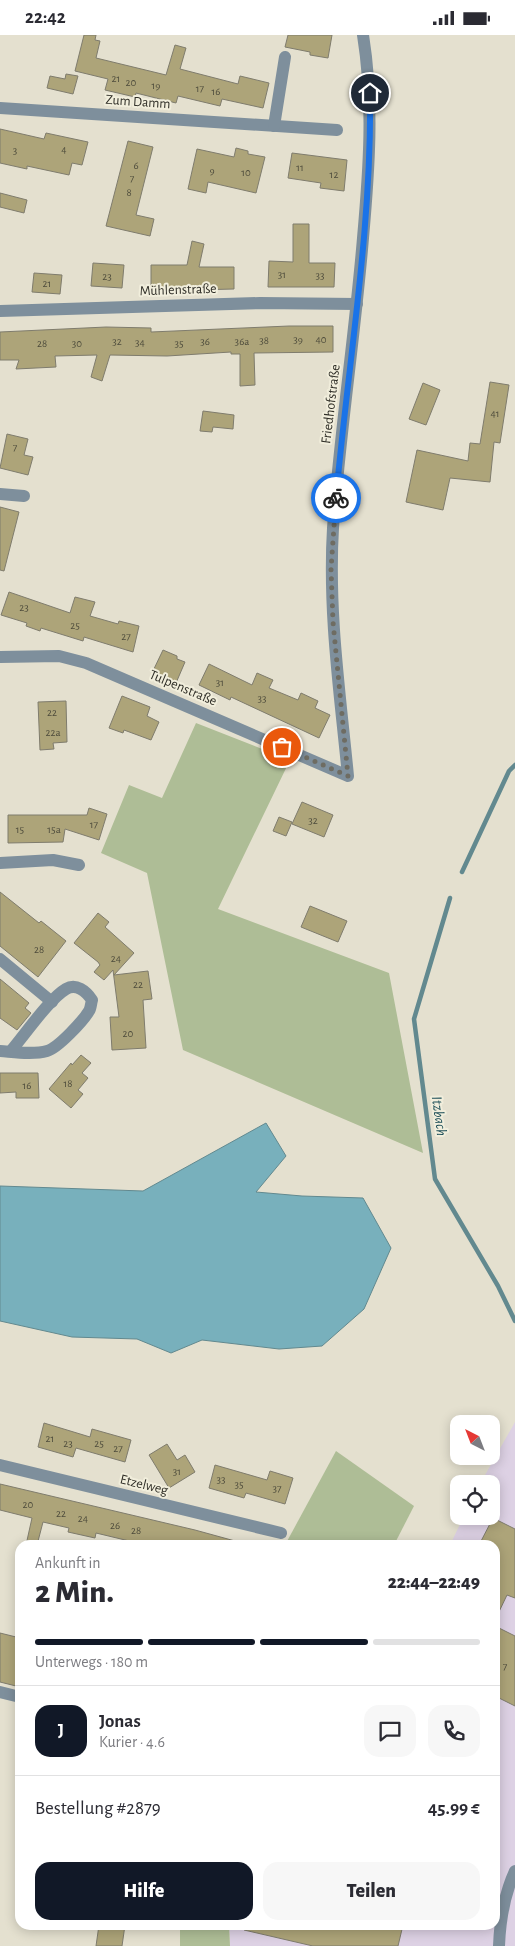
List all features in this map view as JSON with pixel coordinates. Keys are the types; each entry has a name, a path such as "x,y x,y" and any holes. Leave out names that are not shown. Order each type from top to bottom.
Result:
{"street":[{"name":"Friedhofstraße","path":"348,776 333,622 331,569 338,472 368,189 370,93 363,35"},
{"path":"274,126 285,57"},
{"name":"Zum Damm","path":"0,107 337,130"},
{"name":"Mühlenstraße","path":"0,311 260,303 357,305"},
{"path":"0,494 24,496"},
{"name":"Tulpenstraße","path":"0,657 59,656 86,663 348,776"},
{"path":"0,863 53,860 78,865"},
{"path":"0,959 52,1002"},
{"path":"76,987 86,991 92,999 90,1010 56,1046 48,1051 5,1052 67,988 76,987"},
{"name":"Etzelweg","path":"0,1465 281,1533"},
{"path":"0,1692 15,1696"},
{"path":"499,1946 501,1915 505,1897 514,1873"}],"shaded area":[{"path":"515,1422 515,1946 230,1946 229,1930 500,1930 500,1540 452,1540 460,1525 500,1525 500,1475 485,1475 491,1465 500,1465 500,1449"}],"green space":[{"path":"196,723 290,760 218,909 389,973 423,1153 183,1050 147,873 101,853 129,785 162,798"},
{"path":"336,1451 414,1506 397,1540 288,1540"},
{"path":"180,1930 229,1930 230,1946 180,1946"}],"water":[{"path":"266,1123 286,1156 256,1192 363,1198 391,1248 364,1309 322,1346 279,1349 202,1340 171,1353 137,1339 72,1337 0,1321 0,1186 143,1191"}],"building":[{"path":"84,35 96,35 95,40 100,41 96,58 166,75 175,45 186,48 180,69 238,84 240,76 269,83 263,108 222,99 220,106 178,96 176,103 136,93 135,97 105,90 108,79 75,71"},
{"path":"288,35 332,35 328,58 310,55 310,52 285,47"},
{"path":"66,74 78,76 73,94 47,88 50,76 65,79"},
{"path":"0,129 44,139 46,133 88,142 82,165 72,163 69,175 27,166 27,169 0,163"},
{"path":"128,141 153,147 136,215 154,219 150,236 106,226"},
{"path":"236,148 248,151 248,154 265,157 256,193 208,182 206,193 188,189 197,149 234,157"},
{"path":"292,153 347,160 344,191 320,188 321,183 288,178"},
{"path":"0,193 27,200 24,213 0,207"},
{"path":"293,224 309,224 309,263 335,263 334,287 268,287 269,261 293,262"},
{"path":"192,241 204,244 199,267 234,267 234,289 194,290 194,287 151,287 151,265 187,265"},
{"path":"93,263 124,265 122,288 91,286"},
{"path":"34,273 62,275 60,294 32,292"},
{"path":"333,326 333,352 254,353 255,385 240,386 240,354 231,354 231,352 167,356 110,355 102,381 91,377 97,355 55,356 56,367 16,369 19,360 0,360 0,332 106,327 151,328 151,332"},
{"path":"490,382 509,385 500,443 494,442 490,482 450,478 443,510 406,502 417,450 468,461 470,443 480,444"},
{"path":"423,383 440,390 426,425 409,419"},
{"path":"203,411 234,415 233,429 213,427 212,432 200,431"},
{"path":"7,434 28,439 24,455 33,457 28,475 0,468"},
{"path":"0,507 19,512 4,571 0,570"},
{"path":"9,592 70,613 75,597 95,602 90,616 118,624 119,621 139,626 133,652 84,637 83,641 41,628 40,631 26,626 27,623 1,615"},
{"path":"163,650 185,662 176,683 152,673"},
{"path":"209,664 252,685 257,673 273,680 269,688 298,700 301,693 318,701 315,708 330,715 319,738 231,697 230,700 199,685"},
{"path":"122,696 150,707 147,716 159,722 151,740 124,730 123,733 109,728"},
{"path":"66,701 67,742 53,743 54,749 40,750 38,702"},
{"path":"302,802 333,815 324,837 292,824"},
{"path":"89,808 107,814 99,840 65,829 63,842 8,843 8,815 87,815"},
{"path":"279,817 292,822 286,836 273,831"},
{"path":"0,892 39,923 41,921 66,941 38,977 0,946"},
{"path":"310,906 347,921 338,942 301,927"},
{"path":"98,913 109,922 105,927 134,953 114,975 148,971 152,999 143,1000 146,1048 112,1050 110,1017 119,1017 113,970 104,980 94,972 100,965 98,962 74,943"},
{"path":"0,979 29,1003 25,1008 31,1013 17,1030 0,1018"},
{"path":"81,1055 91,1063 82,1073 88,1078 78,1090 83,1094 71,1108 49,1089 71,1063 72,1065"},
{"path":"0,1073 38,1073 39,1098 16,1098 16,1092 0,1093"},
{"path":"44,1423 90,1437 92,1429 131,1440 125,1462 76,1448 73,1457 38,1447"},
{"path":"167,1444 177,1460 185,1455 195,1472 169,1488 149,1455"},
{"path":"215,1465 267,1480 270,1471 293,1478 285,1504 246,1493 244,1498 209,1488"},
{"path":"0,1484 231,1540 125,1540 96,1533 95,1538 68,1532 69,1528 43,1522 38,1540 27,1540 32,1518 0,1510"},
{"path":"500,1522 515,1529 515,1598 507,1595 500,1610 500,1540 482,1540 489,1525 500,1525"},
{"path":"500,1628 515,1636 515,1706 500,1698"},
{"path":"0,1633 15,1637 15,1686 0,1682"},
{"path":"98,1930 124,1930 122,1946 96,1946"},
{"path":"244,1930 402,1930 398,1946 313,1946"}],"waterway":[{"name":"Itzbach","path":"462,872 509,771 515,765"},
{"name":"Itzbach","path":"450,898 414,1019 435,1179 498,1286 515,1321"}],"way so far":[{"path":"282,747 348,776 333,622 331,569 336,498"}],"route":[{"path":"336,498 368,189 370,93"}]}
